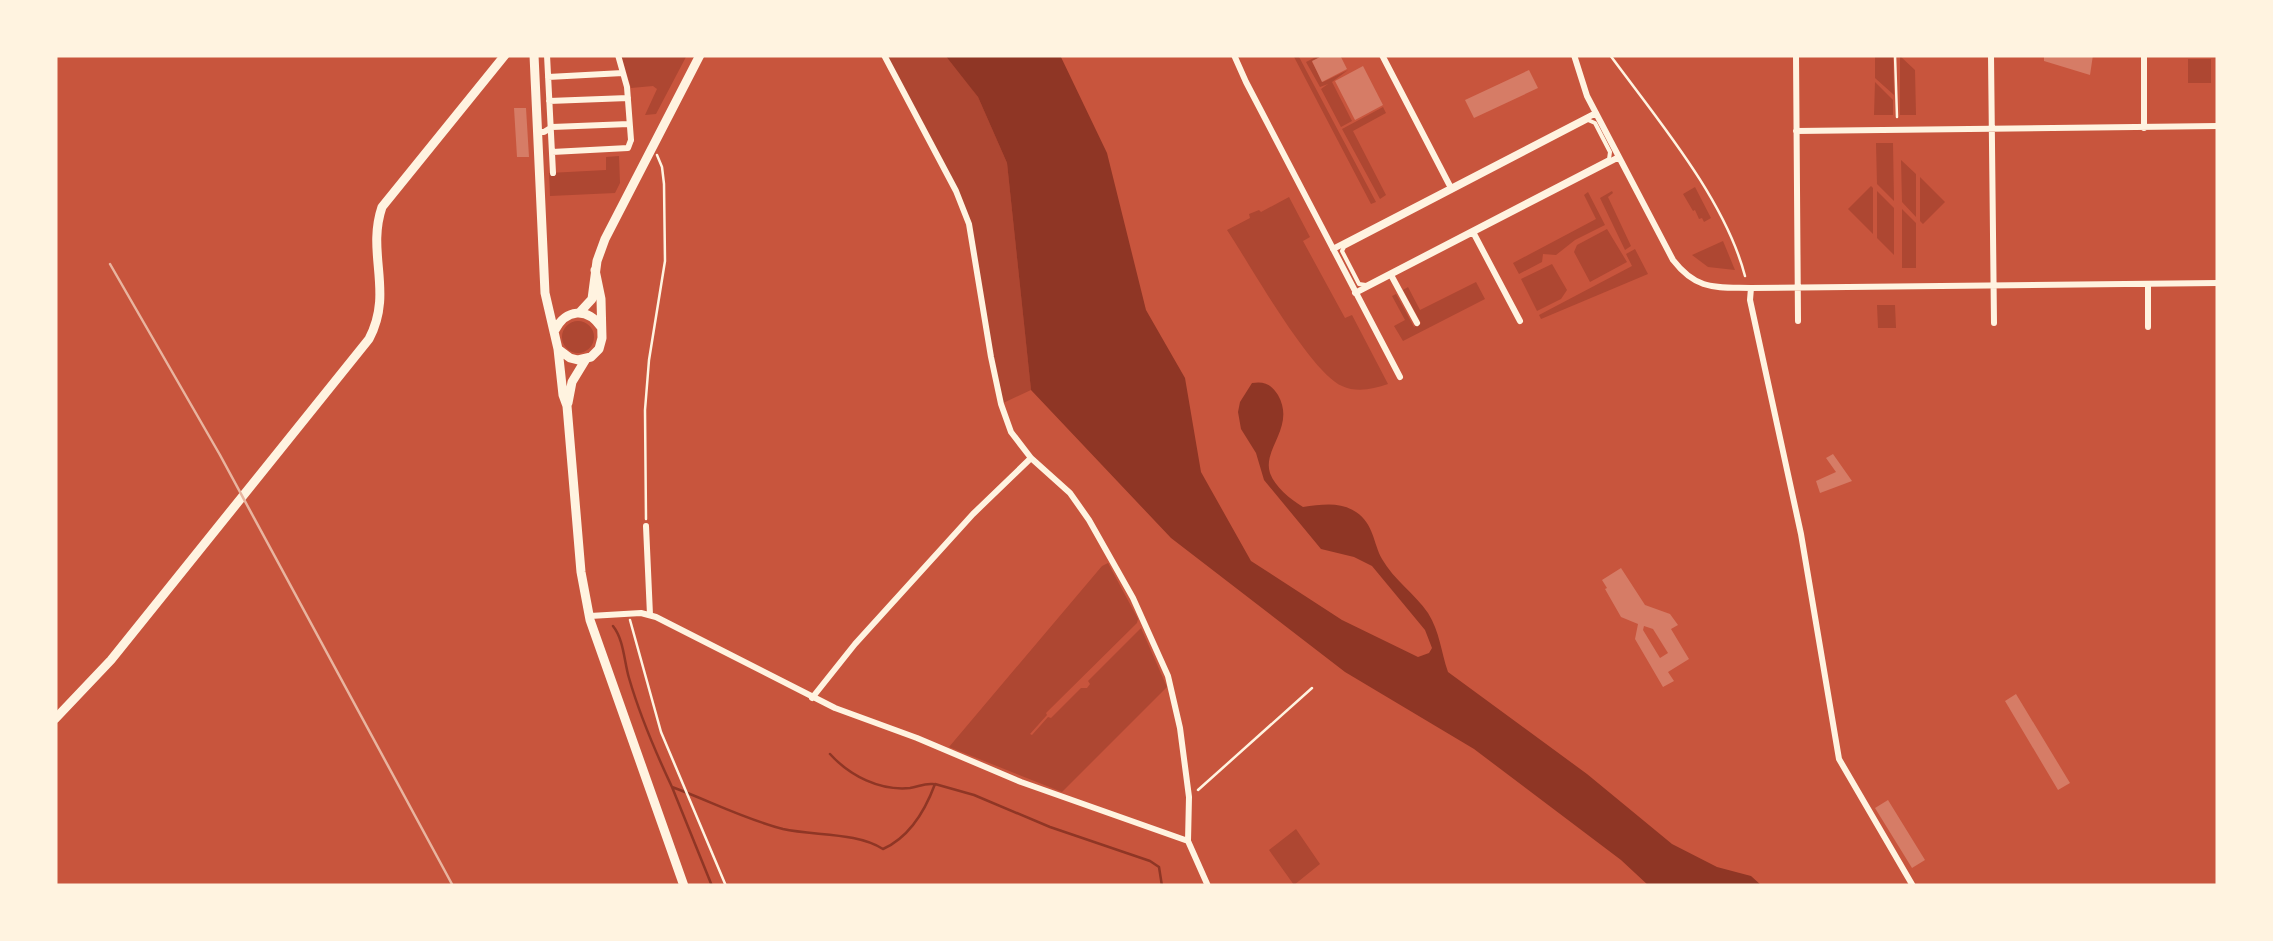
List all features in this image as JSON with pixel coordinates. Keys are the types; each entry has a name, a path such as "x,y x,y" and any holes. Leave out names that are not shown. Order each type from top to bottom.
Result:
{"main road":[{"path":"55,719 111,660 357,356 374,330 382,300 376,230 382,207 505,55"},
{"path":"534,55 545,293 567,406 579,559 589,616 684,886"},
{"path":"580,312 592,299 595,270 605,239 645,146 700,55"},
{"path":"567,406 572,382 601,344 601,299 595,270"},
{"path":"545,293 554,308 568,314"},
{"path":"555,330 568,314 580,312 592,317 600,327"},
{"path":"558,349 570,358 586,359"}],"street":[{"path":"548,55 553,173"},
{"path":"552,152 628,148 628,98 618,55"},
{"path":"884,55 956,191 968,224 990,358 1011,432 1031,458 1078,503 1103,542 1172,689 1189,796 1188,842 1208,886"},
{"path":"1234,55 1400,376"},
{"path":"1382,55 1451,188"},
{"path":"1574,55 1583,86 1673,260 1686,275 1708,287 2218,283"},
{"path":"1796,55 1798,321"},
{"path":"1992,55 1994,323"},
{"path":"2144,55 2144,128"},
{"path":"548,76 623,73"},
{"path":"549,102 628,98"},
{"path":"1333,249 1596,112"},
{"path":"537,118 547,120 552,127"},
{"path":"1588,120 1595,123 1610,152 1609,159 1368,284 1359,284 1342,251 1344,247 1588,120"},
{"path":"538,132 552,127 629,124"},
{"path":"1796,131 2218,126"},
{"path":"631,140 645,146"},
{"path":"1355,293 1619,157"},
{"path":"1474,232 1520,320"},
{"path":"1391,275 1416,323"},
{"path":"2148,284 2148,327"},
{"path":"1751,288 1750,300 1802,534 1838,759 1913,886"},
{"path":"812,698 855,644 973,514 1031,458"},
{"path":"646,526 650,615"},
{"path":"589,616 650,615 812,698 1021,782 1188,842"}],"path":[{"path":"1610,55 1710,198 1745,276"},
{"path":"1895,55 1897,117"},
{"path":"645,146 662,167 665,261 649,360 646,526"},
{"path":"628,614 661,732 726,886"},
{"path":"1189,796 1312,688"}],"shaded area":[{"path":"621,55 687,55 656,114 645,115 657,89 631,88"},
{"path":"884,55 947,55 978,97 1007,163 1031,390 1001,404 973,243 956,191"},
{"path":"945,55 1060,55 1107,153 1146,310 1185,378 1201,472 1251,561 1342,620 1418,657 1432,648 1425,630 1372,566 1321,549 1264,480 1256,453 1241,429 1238,412 1252,383 1260,382 1273,388 1282,407 1281,427 1269,464 1275,483 1303,507 1337,505 1362,517 1387,567 1432,620 1448,672 1587,774 1672,844 1717,867 1751,876 1762,886 1649,886 1621,860 1474,749 1345,672 1171,538 1031,390 1007,163 978,97"},
{"path":"1293,55 1298,55 1376,202 1371,204"},
{"path":"1324,55 1312,62 1323,82 1348,70 1332,82 1352,121 1341,127 1321,89 1328,84 1320,87 1306,62"},
{"path":"1875,55 1893,55 1894,95 1875,78"},
{"path":"1900,56 1915,70 1916,115 1900,115"},
{"path":"2188,59 2211,59 2211,83 2188,83"},
{"path":"1875,82 1893,100 1893,115 1874,115"},
{"path":"1383,107 1386,113 1353,131 1386,195 1380,199 1342,129"},
{"path":"1876,143 1893,143 1894,201 1877,184"},
{"path":"619,156 620,183 615,193 550,196 549,173 606,170 606,157"},
{"path":"1901,160 1916,174 1916,217 1902,202"},
{"path":"1920,177 1945,202 1923,224 1920,221"},
{"path":"1695,187 1711,218 1704,222 1683,194"},
{"path":"1873,188 1873,234 1848,209"},
{"path":"1612,191 1608,197 1631,246 1625,250 1600,198"},
{"path":"1877,191 1894,208 1894,255 1877,238"},
{"path":"1588,192 1605,225 1556,255 1543,254 1542,262 1519,274 1513,263 1596,219 1584,195"},
{"path":"1289,197 1310,237 1303,241 1345,318 1352,315 1388,384 1353,389 1329,377 1297,339 1227,230 1250,218 1249,214"},
{"path":"1902,209 1916,223 1916,268 1902,268"},
{"path":"1607,229 1627,262 1590,282 1574,252 1577,245"},
{"path":"1723,241 1735,270 1708,267 1692,255"},
{"path":"1635,249 1648,274 1541,319 1539,315 1632,266 1626,254"},
{"path":"1552,264 1567,290 1561,299 1537,311 1521,279"},
{"path":"1476,282 1485,299 1403,341 1394,326 1405,320 1392,296 1396,294 1414,327 1421,323 1403,290 1408,287 1420,310"},
{"path":"1877,305 1895,305 1896,328 1878,328"},
{"path":"578,321 589,326 594,337 589,348 578,353 567,348 562,337 567,326"},
{"path":"1108,563 1137,623 1046,713 1030,734 1081,688 1087,688 1088,681 1141,628 1167,687 1062,792 949,747 1102,566"},
{"path":"1296,829 1320,864 1294,885 1269,850"}],"building":[{"path":"1324,55 1340,55 1347,69 1322,82 1312,61"},
{"path":"2044,55 2093,55 2090,75 2044,61"},
{"path":"1363,66 1383,105 1355,120 1335,81"},
{"path":"1529,70 1538,88 1474,118 1465,100"},
{"path":"514,108 526,108 529,157 517,157"},
{"path":"1833,454 1852,481 1820,493 1816,481 1836,472 1826,458"},
{"path":"1621,568 1645,605 1670,614 1678,625 1671,629 1689,659 1668,672 1674,681 1663,687 1635,639 1638,624 1621,617 1602,580","holes":["1644,626 1653,629 1668,653 1660,658 1643,630"]},
{"path":"2016,694 2070,783 2058,790 2005,701"},
{"path":"1888,800 1925,860 1912,868 1875,808"}],"waterway":[{"path":"613,626 622,644 643,720 672,787"},
{"path":"830,754 856,775 877,784 899,788 933,784"},
{"path":"712,886 672,787 769,825 861,840 883,849 901,838 915,822 935,784 1150,861 1159,867 1162,886"}],"railway":[{"path":"110,264 220,455 453,886"}]}
